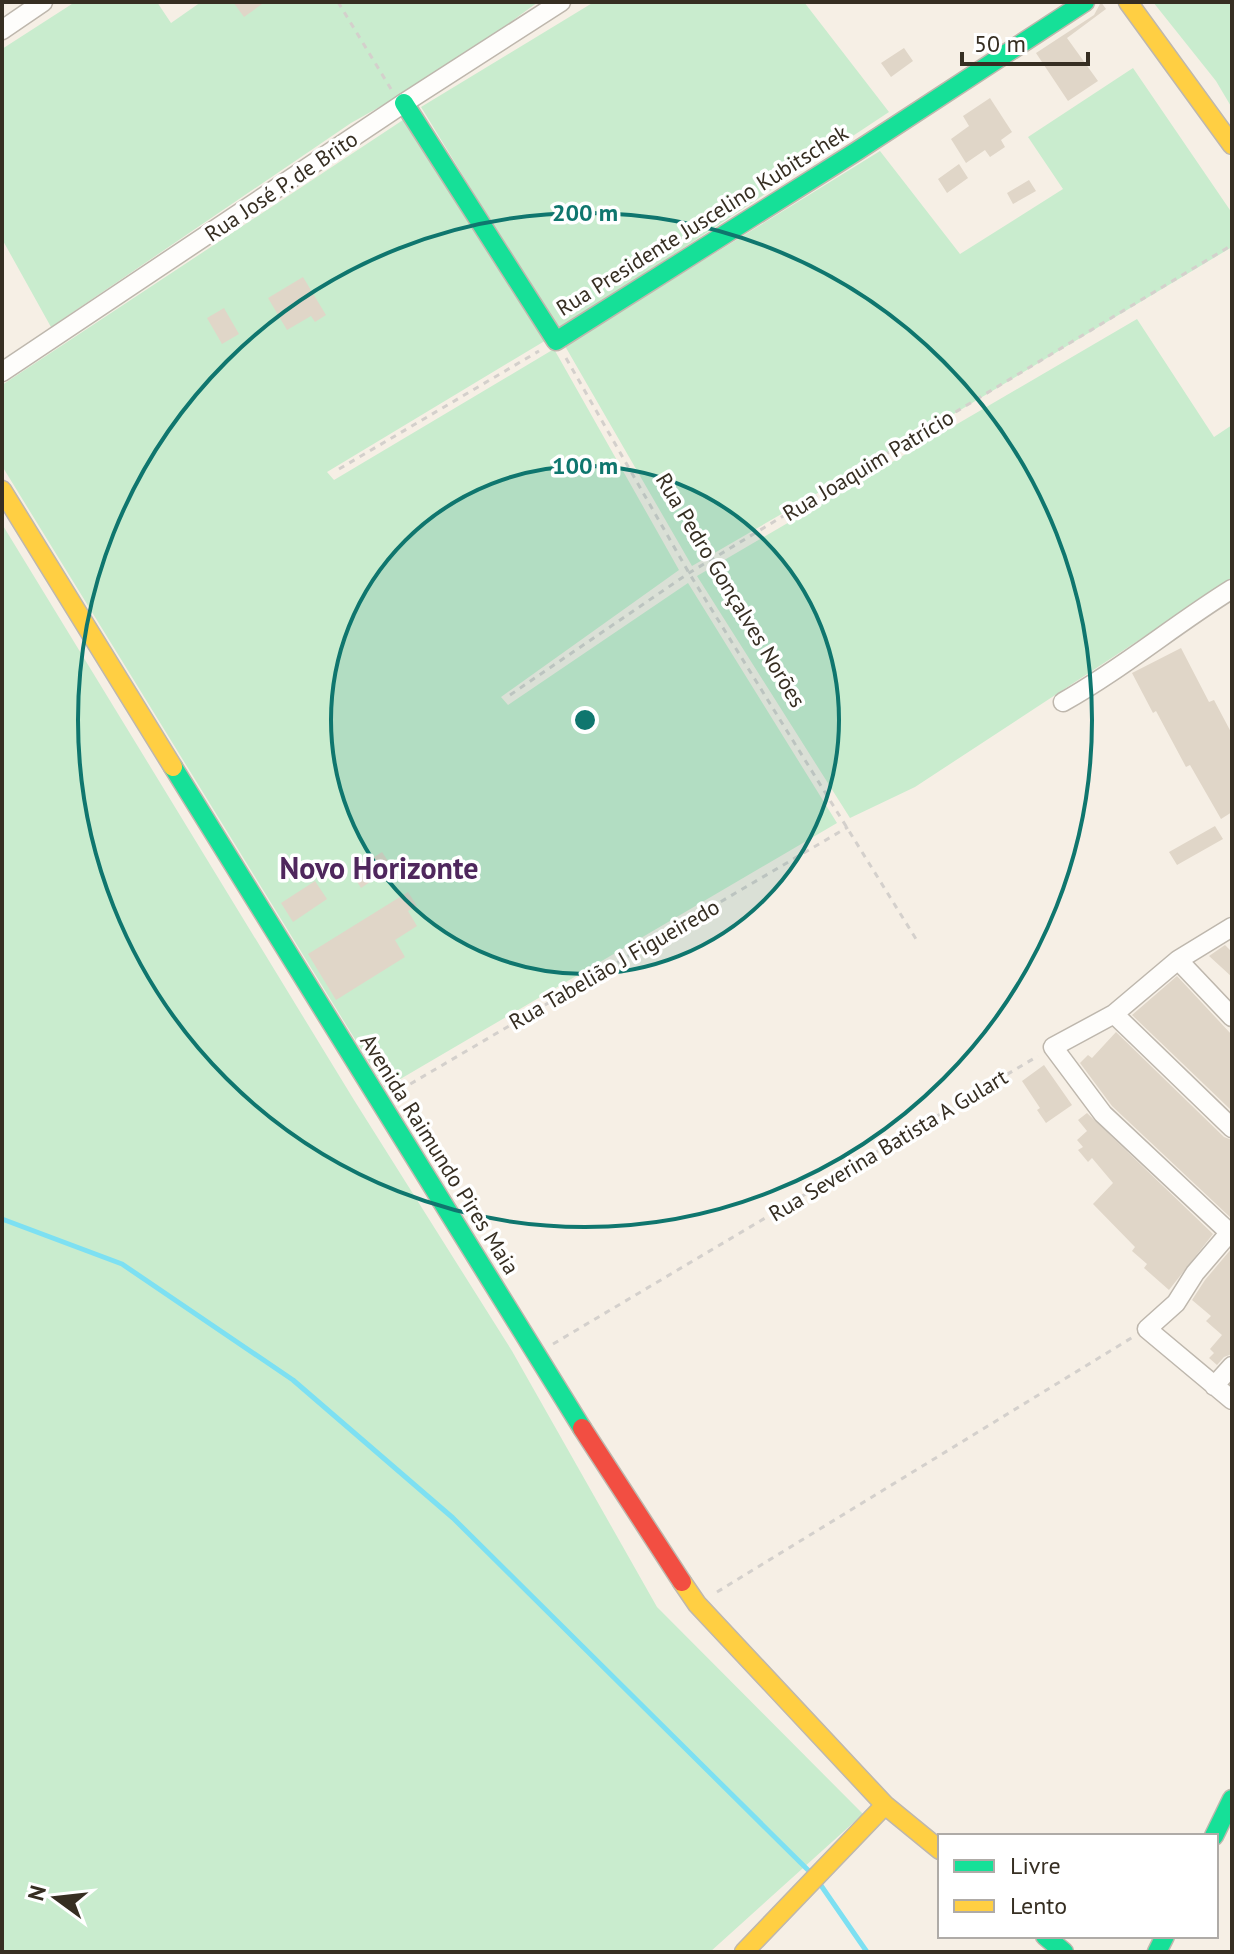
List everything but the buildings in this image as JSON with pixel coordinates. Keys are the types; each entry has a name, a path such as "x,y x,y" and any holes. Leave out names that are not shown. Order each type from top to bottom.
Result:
{"street":[{"name":"Rua José P. de Brito","path":"2,372 404,103 561,2"},
{"name":"Rua Presidente Juscelino Kubitschek","path":"556,341 857,151 1085,2"},
{"path":"1128,2 1232,145"},
{"path":"2,30 33,5"},
{"path":"404,103 556,341"},
{"name":"Avenida Raimundo Pires Maia","path":"2,490 626,1499 697,1604 885,1805 938,1848"},
{"path":"1063,702 1093,685 1232,589"},
{"path":"1232,927 1178,960 1114,1014 1053,1047 1103,1114 1231,1234 1195,1273 1176,1303 1147,1329 1232,1400"},
{"path":"1178,960 1232,1017"},
{"path":"1114,1014 1232,1128"},
{"path":"1214,1386 1232,1366"},
{"path":"1215,1834 1232,1799"},
{"path":"744,1952 885,1805"},
{"path":"727,1952 815,1877"},
{"path":"1047,1938 1064,1952"}],"path":[{"path":"338,2 386,83 404,103"},
{"name":"Rua Joaquim Patrício","path":"510,695 689,573 1232,245"},
{"name":"Rua Presidente Juscelino Kubitschek","path":"339,469 556,341"},
{"name":"Rua Pedro Gonçalves Norões","path":"556,341 689,573 916,939"},
{"name":"Rua Tabelião J Figueiredo","path":"379,1102 848,827"},
{"name":"Rua Severina Batista A Gulart","path":"536,1354 1053,1047"},
{"path":"697,1604 1147,1329"}],"green space":[{"path":"75,2 157,2 171,23 201,2 538,2 447,69 351,123 51,327 2,239 2,49"},
{"path":"594,2 804,2 889,112 558,331 421,107"},
{"path":"1153,2 1232,2 1232,108 1216,81"},
{"path":"1133,68 1232,213 1232,247 692,566 565,346 880,151 960,254 1063,189 1028,137"},
{"path":"409,116 548,339 327,472 334,480 554,349 679,570 501,697 508,705 688,583 837,823 385,1088 2,466 2,385"},
{"path":"1137,319 1214,437 1232,425 1232,579 915,787 850,818 697,576"},
{"path":"2,524 354,1100 512,1351 657,1607 863,1814 710,1952 2,1952"}],"waterway":[{"path":"2,1219 122,1264 293,1380 453,1518 811,1873"},
{"path":"820,1884 867,1952"}],"traffic: fast":[{"path":"404,103 556,341 857,151 1085,2"},
{"path":"173,767 582,1428"},
{"path":"1215,1834 1232,1799"},
{"path":"1047,1938 1064,1952"},
{"path":"1157,1952 1164,1938"}],"traffic: slow":[{"path":"1128,2 1232,145"},
{"path":"2,490 173,767"},
{"path":"682,1582 697,1604 885,1805 938,1848"},
{"path":"744,1952 885,1805"}],"traffic: jam":[{"path":"582,1428 682,1582"}],"district":[{"name":"Novo Horizonte","path":"379,869"}]}
